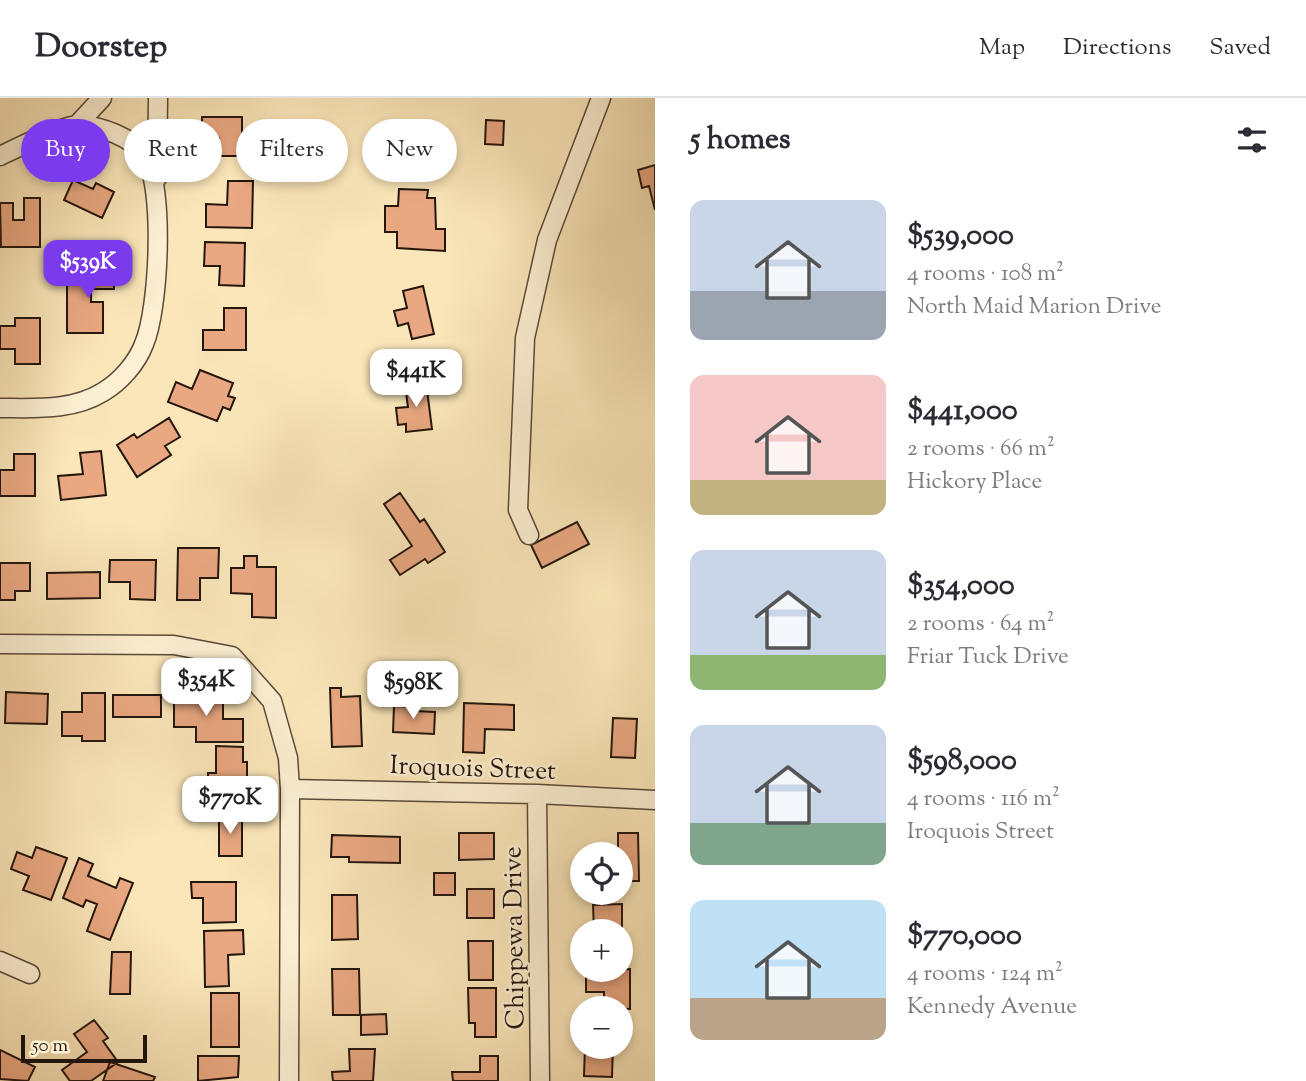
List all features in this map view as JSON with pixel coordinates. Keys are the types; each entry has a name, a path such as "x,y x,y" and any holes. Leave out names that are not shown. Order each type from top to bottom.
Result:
{"street":[{"path":"83,119 102,98"},
{"path":"0,408 79,404 105,391 127,372 144,346 154,312 158,98"},
{"path":"529,535 518,510 525,338 547,240 601,98"},
{"path":"110,132 125,139 145,156 157,192"},
{"path":"0,156 21,148"},
{"path":"0,644 174,645 232,656 272,701 285,740 290,789 289,1081"},
{"name":"Iroquois Street","path":"290,789 537,794 655,800"},
{"name":"Chippewa Drive","path":"537,794 540,1081"},
{"path":"0,961 30,974"}],"building":[{"path":"242,117 236,119 236,156 222,156 222,119 202,119"},
{"path":"486,120 504,121 503,145 485,144"},
{"path":"655,165 655,210 649,186 642,188 638,170"},
{"path":"228,181 253,182 252,228 206,227 206,204 227,205"},
{"path":"72,182 93,189 96,183 114,192 102,218 64,200"},
{"path":"399,189 428,190 427,198 435,198 436,229 445,229 445,251 397,248 397,232 385,232 385,206 398,206"},
{"path":"24,198 40,198 40,247 1,247 0,203 13,203 13,220 24,220"},
{"path":"205,242 245,243 244,286 219,285 220,266 204,266"},
{"path":"114,265 114,289 91,289 91,302 103,302 103,333 67,333 67,279 88,279 88,266"},
{"path":"423,286 434,334 412,339 408,323 398,326 394,311 407,308 403,291"},
{"path":"224,308 246,308 246,350 203,350 203,330 224,330"},
{"path":"15,318 40,318 40,364 15,364 15,349 0,349 0,326 15,326"},
{"path":"200,370 233,383 228,396 235,398 230,410 223,407 217,421 168,402 176,382 192,389"},
{"path":"426,382 432,429 406,432 406,424 398,425 396,408 408,407 405,385"},
{"path":"169,418 180,437 165,446 171,455 137,477 117,445 134,434 137,438"},
{"path":"101,451 106,495 61,500 58,476 83,474 80,453"},
{"path":"14,454 35,454 35,496 0,496 0,470 14,470"},
{"path":"400,493 420,522 424,519 445,552 428,563 425,559 400,575 390,560 412,546 384,504"},
{"path":"577,522 589,544 542,568 531,545"},
{"path":"178,548 219,548 218,578 200,578 200,600 177,600"},
{"path":"244,556 257,556 257,567 276,567 276,618 252,617 252,594 231,593 231,568 244,568"},
{"path":"110,560 156,560 155,600 130,599 130,582 109,582"},
{"path":"0,563 30,563 30,591 15,591 15,600 0,600"},
{"path":"100,572 100,598 47,599 47,573"},
{"path":"330,688 341,688 341,697 360,696 362,746 332,747"},
{"path":"199,690 199,699 223,699 223,719 243,719 243,742 196,742 196,727 174,727 174,691"},
{"path":"6,692 48,694 47,724 5,723"},
{"path":"82,693 105,693 105,741 82,741 82,736 62,736 62,712 82,712"},
{"path":"113,695 161,695 161,717 113,717"},
{"path":"464,703 514,705 514,730 485,729 484,753 463,752"},
{"path":"394,706 416,707 416,711 435,712 434,734 393,732"},
{"path":"613,718 637,719 635,758 611,757"},
{"path":"216,746 243,747 243,762 247,762 247,785 241,785 241,800 216,800 216,786 208,786 208,773 216,773"},
{"path":"219,816 242,817 242,856 219,856"},
{"path":"459,833 494,833 494,859 459,860"},
{"path":"618,833 638,833 639,881 633,881 633,842 618,842"},
{"path":"332,835 400,837 400,863 349,862 349,857 331,857"},
{"path":"36,847 67,858 51,900 23,890 29,876 11,869 17,852 32,858"},
{"path":"79,858 93,864 88,876 116,888 120,878 133,883 110,940 87,931 97,904 86,900 83,907 63,898"},
{"path":"434,873 455,873 455,895 434,895"},
{"path":"191,882 236,882 236,922 203,923 203,898 192,898"},
{"path":"467,889 494,889 494,918 467,918"},
{"path":"332,895 357,895 358,939 332,940"},
{"path":"593,905 622,905 622,919 594,919"},
{"path":"243,930 244,954 228,955 229,986 205,987 204,931"},
{"path":"468,941 493,941 493,980 469,980"},
{"path":"112,952 131,952 130,994 110,994"},
{"path":"332,969 359,969 360,1015 333,1015"},
{"path":"586,982 630,982 630,996 604,996 604,992 586,992"},
{"path":"468,988 496,988 496,1037 475,1037 475,1023 469,1023"},
{"path":"211,993 239,993 239,1047 211,1047"},
{"path":"386,1014 387,1034 361,1035 361,1015"},
{"path":"94,1020 108,1038 103,1041 118,1062 91,1081 70,1081 62,1070 87,1052 74,1034"},
{"path":"349,1049 375,1049 373,1081 333,1081 332,1072 350,1071"},
{"path":"0,1050 35,1067 28,1081 0,1079"},
{"path":"198,1056 239,1056 238,1077 198,1081"},
{"path":"480,1056 498,1056 498,1081 453,1081 452,1072 480,1072"},
{"path":"585,1059 613,1059 612,1077 584,1076"},
{"path":"110,1062 155,1077 153,1081 103,1081"}]}
